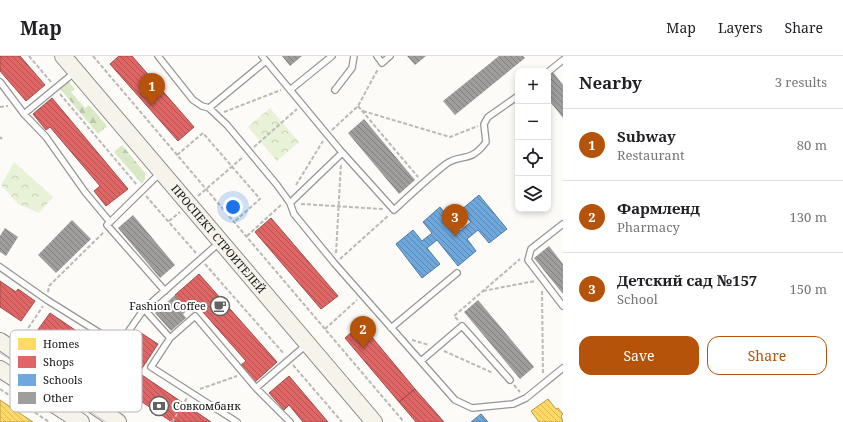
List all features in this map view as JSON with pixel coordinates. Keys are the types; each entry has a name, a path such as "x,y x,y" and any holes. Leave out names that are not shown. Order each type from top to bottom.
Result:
{"street":[{"name":"ПРОСПЕКТ СТРОИТЕЛЕЙ","path":"63,56 222,241 374,422"},
{"path":"0,341 10,348"},
{"path":"0,369 10,376"},
{"path":"66,412 81,422"},
{"path":"103,412 118,422"}],"lane":[{"path":"158,56 193,100 202,106 209,108 248,152 289,201 294,214 335,264 455,400 472,408 513,404 525,398 563,368"},
{"path":"262,56 342,153 394,210 447,163 470,157 481,149 486,142 484,124 488,117 515,98"},
{"path":"289,89 332,56"},
{"path":"335,90 352,68 354,56"},
{"path":"377,56 382,62 390,56"},
{"path":"551,70 563,60"},
{"path":"209,108 266,61"},
{"path":"24,114 76,71"},
{"path":"0,82 24,114 46,137 109,224 165,291"},
{"path":"289,201 342,153"},
{"path":"109,224 162,171"},
{"path":"563,224 531,249 528,257 529,263 563,306"},
{"path":"129,330 144,309 222,241"},
{"path":"0,267 47,300 95,330"},
{"path":"391,328 458,273"},
{"path":"144,309 170,338"},
{"path":"237,422 151,367 170,338 195,316 256,388 290,422"},
{"path":"421,362 462,326 510,380"},
{"path":"256,388 308,344"}],"path":[{"path":"29,56 200,259 342,422"},
{"path":"93,56 404,422"},
{"path":"382,62 358,106 327,135 289,201 394,210"},
{"path":"216,115 289,89"},
{"path":"206,189 302,105"},
{"path":"358,106 424,183"},
{"path":"363,111 450,137 484,124"},
{"path":"177,155 203,133 232,166 260,199 234,222"},
{"path":"335,264 342,153"},
{"path":"246,237 282,205"},
{"path":"335,264 394,210"},
{"path":"27,330 47,300 49,286 109,224"},
{"path":"462,326 454,316 531,249"},
{"path":"483,291 542,280 544,384"},
{"path":"325,329 362,295"},
{"path":"398,335 437,348 510,380 525,398"},
{"path":"172,422 190,393 244,374"},
{"path":"0,389 10,396"},
{"path":"34,412 49,422"}],"green space":[{"path":"67,80 75,89 71,92 85,108 89,105 107,126 98,134 57,85"},
{"path":"270,108 299,142 277,161 248,127"},
{"path":"122,145 145,173 145,179 142,184 114,152"},
{"path":"14,162 53,197 39,213 18,204 1,185"}],"building: Homes":[{"path":"548,399 556,409 558,408 563,414 561,416 563,422 539,422 531,411"},
{"path":"0,400 10,407 10,412 18,412 33,422 0,422"}],"building: Shops":[{"path":"0,56 20,56 45,85 26,101 0,71"},
{"path":"119,56 132,56 194,127 178,141 110,64"},
{"path":"52,98 128,189 106,206 94,191 100,186 50,127 46,130 33,114"},
{"path":"271,218 338,296 321,309 255,232"},
{"path":"199,274 277,362 255,382 241,365 246,361 195,303 188,309 175,295"},
{"path":"0,281 16,292 18,289 35,301 21,321 0,307"},
{"path":"50,313 75,330 38,330"},
{"path":"361,324 415,389 399,402 345,338"},
{"path":"142,334 158,344 142,368"},
{"path":"142,375 211,422 172,422 142,402"},
{"path":"289,376 328,422 303,422 289,405 284,410 269,393"},
{"path":"415,389 444,422 416,422 399,402"}],"building: Schools":[{"path":"479,195 507,229 489,243 478,230 467,239 476,251 458,266 437,240 427,248 440,264 422,278 396,244 413,230 422,241 432,233 423,222 440,207 460,231 471,222 461,210"},
{"path":"481,414 488,422 471,422"}],"building: Other":[{"path":"282,56 302,56 290,66"},
{"path":"407,56 426,56 415,65"},
{"path":"499,56 523,56 525,58 455,115 443,101"},
{"path":"553,72 563,85 563,118 551,103 551,74"},
{"path":"364,119 415,180 399,194 348,133"},
{"path":"133,215 175,265 160,278 118,228"},
{"path":"72,220 91,239 56,273 38,255"},
{"path":"5,228 18,237 6,256 0,252 0,236"},
{"path":"549,246 563,264 563,294 534,258"},
{"path":"175,295 188,309 183,314 186,318 171,331 155,313"},
{"path":"478,300 534,367 520,379 464,312"}],"tram line":[{"path":"0,353 10,360"},
{"path":"91,412 106,422"}],"place":[{"name":"Subway","path":"152,106"},
{"name":"Детский сад №157","path":"455,237"},
{"name":"Fashion Coffee","path":"220,306"},
{"name":"Фармленд","path":"363,349"},
{"name":"Совкомбанк","path":"159,406"}]}
